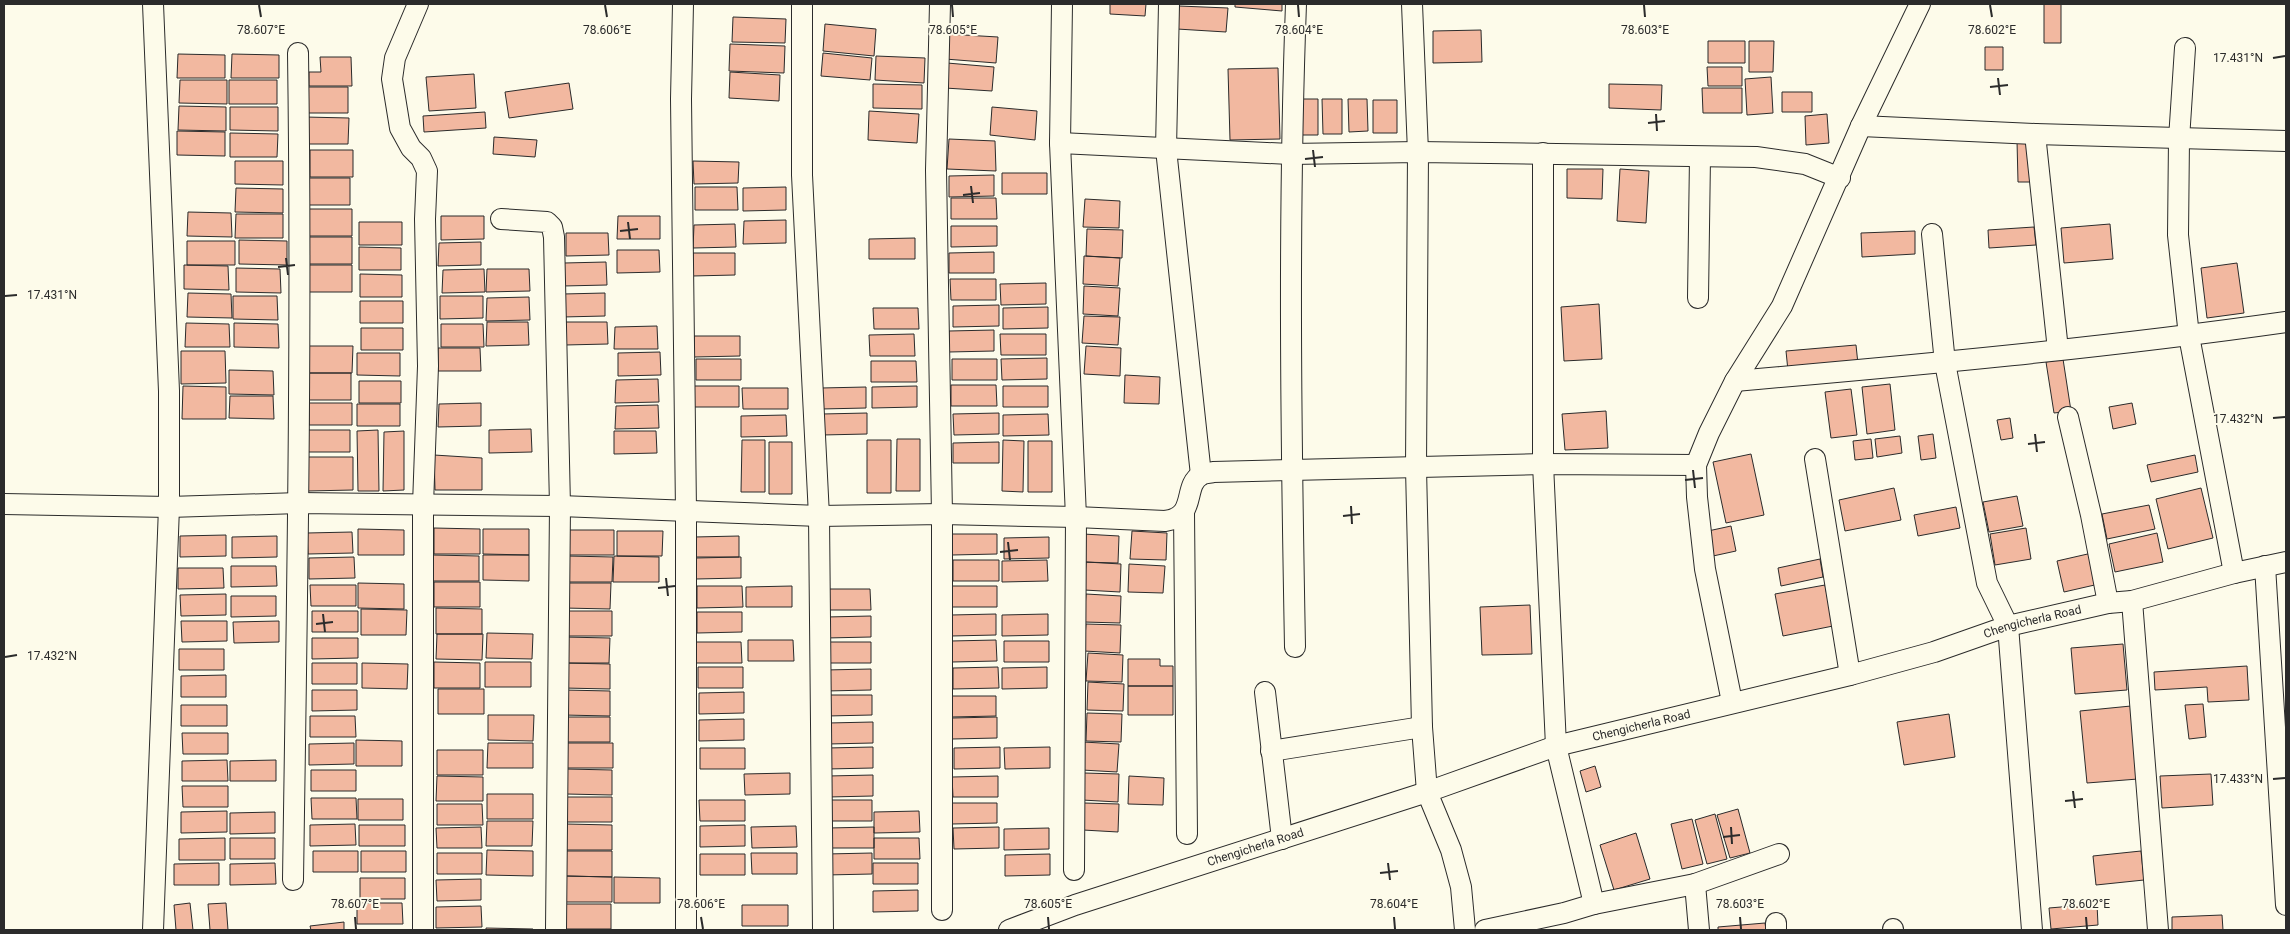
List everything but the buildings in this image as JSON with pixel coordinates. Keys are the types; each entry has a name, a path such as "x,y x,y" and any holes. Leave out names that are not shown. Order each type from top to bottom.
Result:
{"street":[{"path":"153,4 169,391 169,506 153,930"},
{"path":"418,4 395,58 392,78 400,128 411,148 422,158 427,171 425,218 428,366 423,505 423,930"},
{"path":"683,4 686,930"},
{"path":"802,4 802,175 820,516 823,930"},
{"path":"940,4 936,170 942,514 942,910"},
{"path":"1062,4 1060,144 1076,517 1074,870"},
{"path":"1169,4 1166,149 1201,475"},
{"path":"1295,647 1290,154 1296,4"},
{"path":"1412,4 1418,152 1416,468 1422,727 1427,792 1451,850 1460,887 1465,930"},
{"path":"1732,702 1706,569 1697,498 1696,465 1734,381 1782,306 1840,178 1861,126 1920,4"},
{"path":"2184,48 2179,139 2178,235 2188,336 2234,573"},
{"path":"294,880 299,503 300,210 298,53"},
{"path":"1861,126 2035,134 2286,141"},
{"path":"2035,134 2058,350"},
{"path":"1060,144 1290,154 1418,152 1756,157 1805,164 1840,178"},
{"path":"1543,153 1543,464 1556,746 1594,904"},
{"path":"1698,298 1700,157"},
{"path":"501,219 536,220 547,222 552,227 560,506 556,930"},
{"path":"1932,234 1945,363 1987,583 2008,626 2032,930"},
{"path":"1734,381 1945,363 2188,336 2286,322"},
{"path":"2068,417 2091,515 2108,603"},
{"path":"1815,459 1850,675"},
{"path":"1187,834 1184,512 1195,483 1201,475 1213,472 1292,468 1416,468 1543,464 1696,465"},
{"path":"4,504 169,506 299,503 560,506 820,516 942,514 1165,521 1176,520 1184,512"},
{"name":"Chengicherla Road","path":"1009,930 1075,905 1427,792 1556,746 1850,675 1934,652 2008,626 2108,603 2132,601 2234,573 2286,562"},
{"path":"2265,566 2286,905"},
{"path":"2132,601 2158,930"},
{"path":"1265,692 1282,839"},
{"path":"1271,751 1422,727"},
{"path":"1485,930 1565,922 1594,904 1695,884 1779,854"},
{"path":"1695,884 1699,930"}]}
